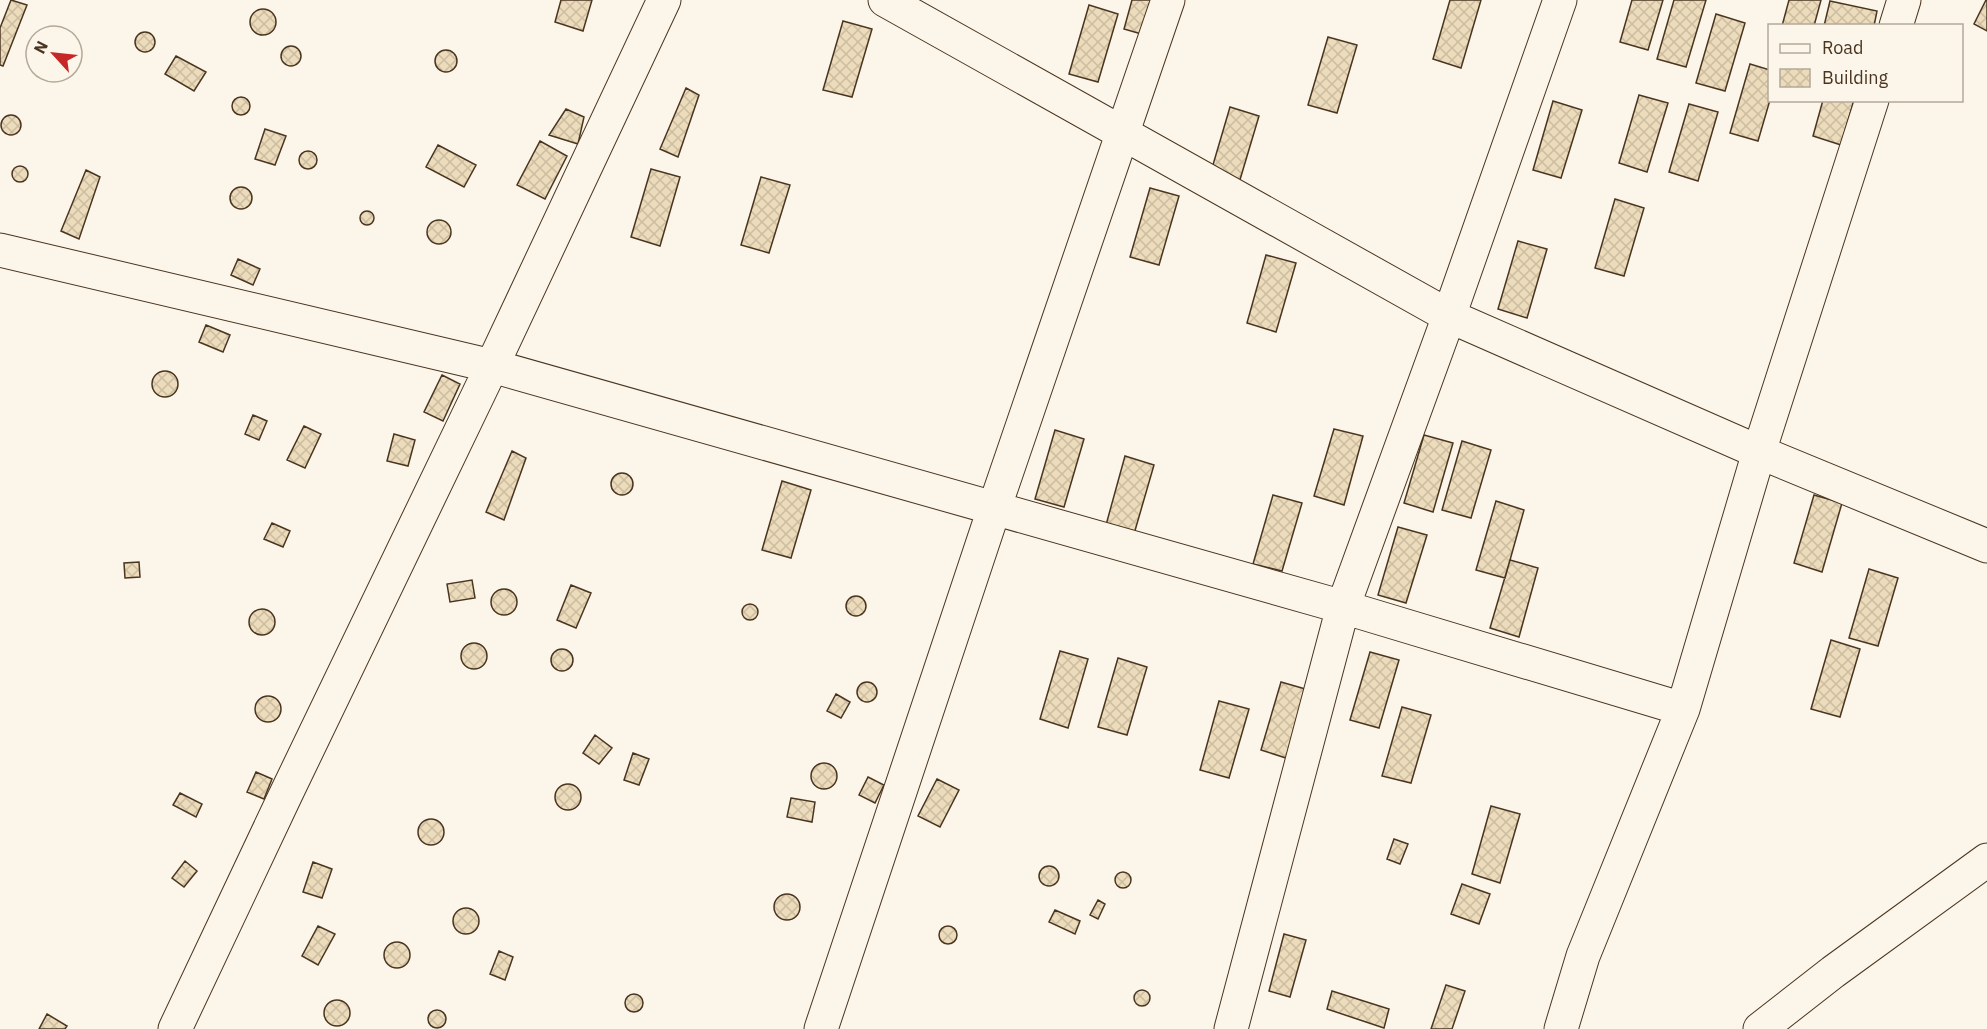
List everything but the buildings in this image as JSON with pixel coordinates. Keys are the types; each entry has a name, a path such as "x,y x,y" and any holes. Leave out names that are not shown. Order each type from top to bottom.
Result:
{"street":[{"path":"175,1029 664,0"},
{"path":"885,0 1449,316 1759,452 1987,546"},
{"path":"821,1029 994,510 1124,135 1168,0"},
{"path":"1231,1029 1343,607 1449,316 1560,0"},
{"path":"1897,24 1904,0"},
{"path":"1561,1029 1584,956 1683,709 1759,452 1871,102"},
{"path":"0,250 492,366 1343,607 1683,709"},
{"path":"1760,1029 1833,972 1987,860"}]}
